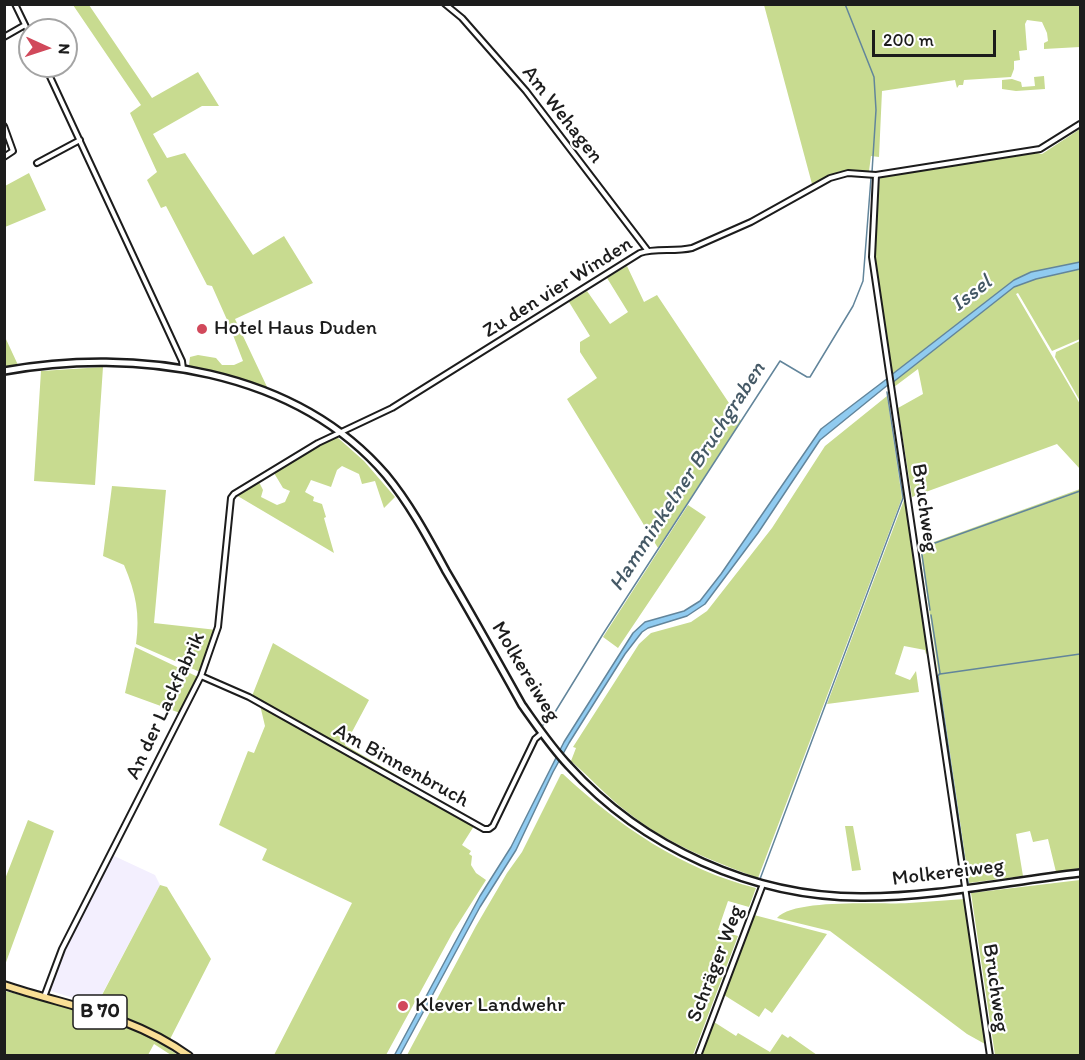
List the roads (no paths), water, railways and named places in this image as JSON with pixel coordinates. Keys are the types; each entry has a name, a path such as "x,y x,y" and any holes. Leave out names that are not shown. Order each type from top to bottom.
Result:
{"main road":[{"name":"Molkereiweg","path":"4,371 88,361 133,362 183,369 224,378 259,390 305,410 339,432 378,467 408,506 522,705 555,750 603,800 655,837 706,864 763,884 808,893 861,897 910,895 1080,873"},
{"name":"B 70","path":"4,985 89,1008 129,1022 163,1039 189,1056"}],"street":[{"path":"15,4 22,18"},
{"name":"Am Wehagen","path":"445,4 462,18 526,91 648,251"},
{"path":"4,38 18,29"},
{"path":"51,78 179,354 183,369"},
{"path":"876,175 1040,149 1080,124"},
{"path":"4,126 13,151 4,157"},
{"path":"37,163 80,140"},
{"name":"Zu den vier Winden","path":"339,432 392,408 640,253 692,248 751,222 830,177 848,173 876,175"},
{"name":"Bruchweg","path":"876,175 872,257 990,1056"},
{"name":"An der Lackfabrik","path":"44,997 62,949 201,676 218,627 231,498 234,494 339,432"},
{"name":"Am Binnenbruch","path":"201,676 249,697 484,829 493,826 536,739 542,733"},
{"name":"Schräger Weg","path":"698,1056 763,884"}],"water":[{"path":"1080,262 1080,269 1036,279 1014,287 892,383 890,376 1014,280 1031,272"},
{"path":"888,378 889,384 820,440 758,533 705,604 687,616 648,628 642,632 625,654 569,743 516,850 480,907 400,1055 394,1056 480,896 511,847 564,742 633,633 645,622 684,611 700,601 821,429"}],"waterway":[{"name":"Hamminkelner Bruchgraben","path":"845,4 874,77 876,110 872,172"},
{"name":"Hamminkelner Bruchgraben","path":"543,725 552,717 603,634 780,361 810,377 853,306 863,281 871,178"},
{"path":"760,879 903,498 887,392"},
{"path":"930,610 921,548 1080,491"},
{"path":"931,615 968,883"},
{"path":"940,674 1080,654"}],"place":[{"name":"Hotel Haus Duden","path":"202,329"},
{"name":"Klever Landwehr","path":"403,1006"}],"water label":[{"name":"Issel","path":"972,294"}]}
